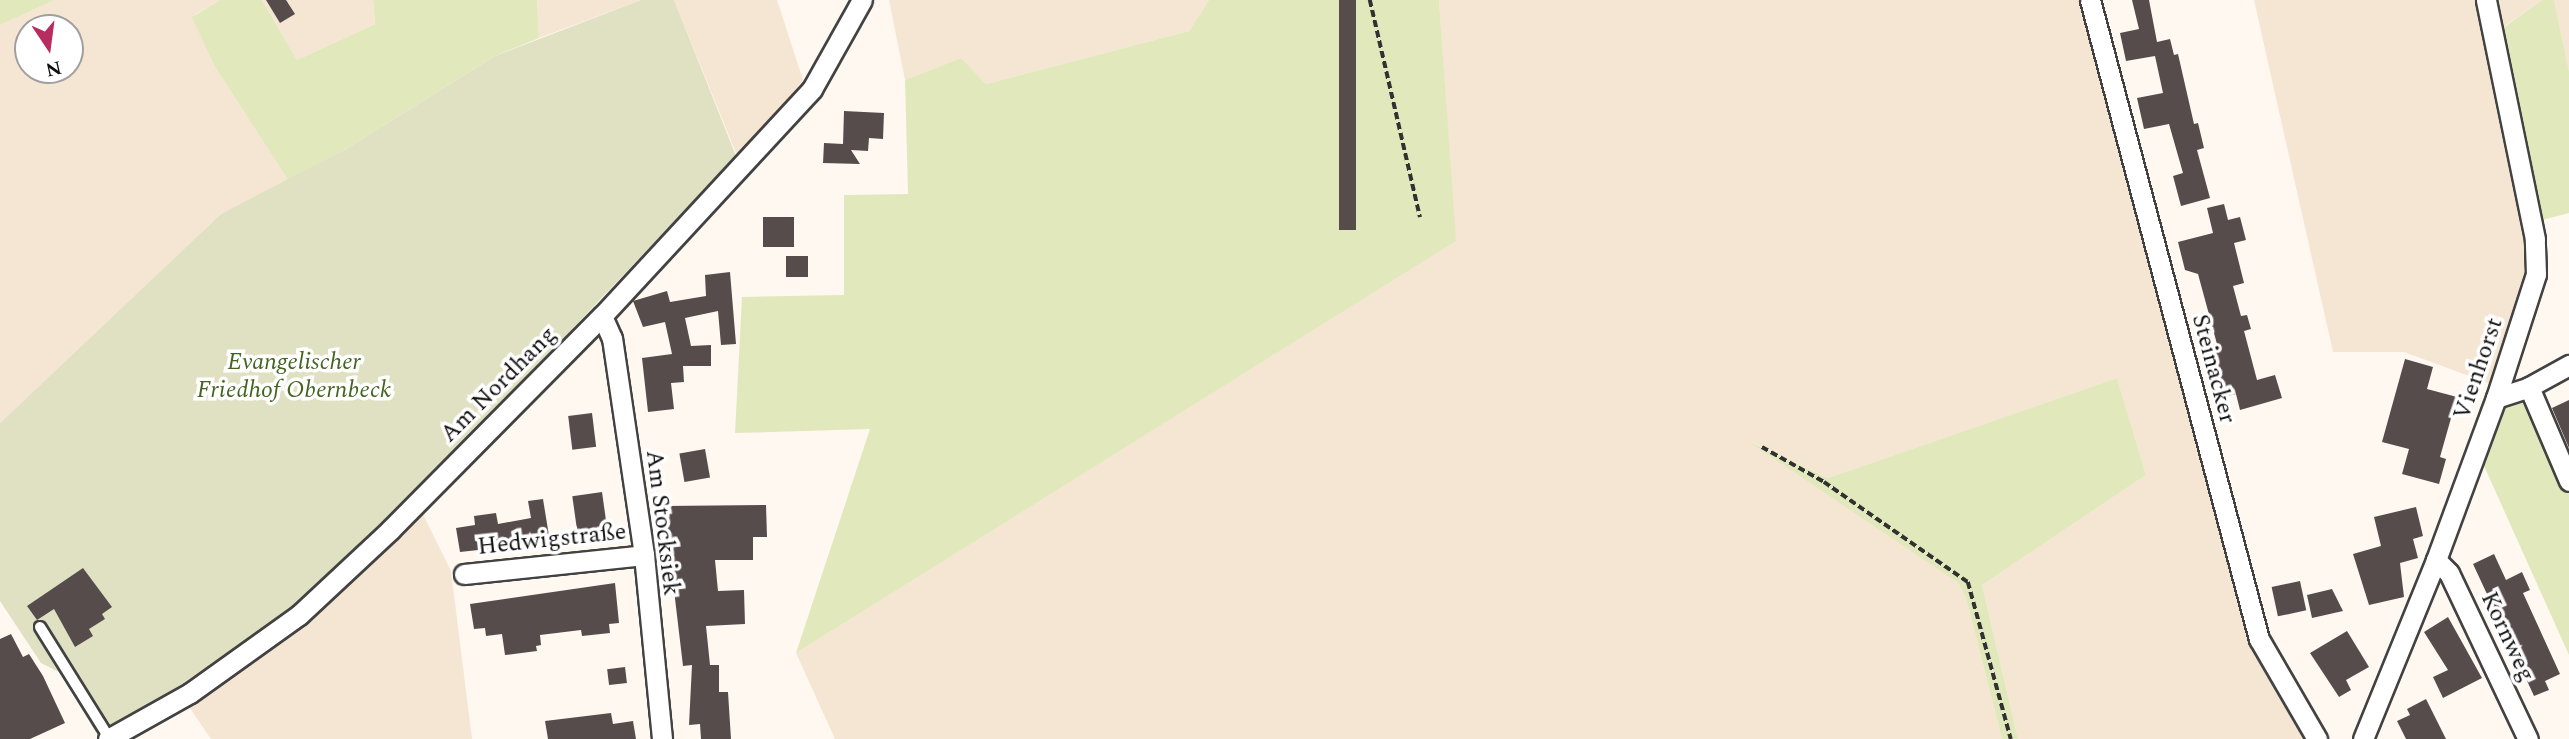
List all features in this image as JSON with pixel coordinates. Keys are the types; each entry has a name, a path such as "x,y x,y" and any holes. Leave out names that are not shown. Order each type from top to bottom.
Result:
{"street":[{"name":"Am Nordhang","path":"109,739 190,693 299,615 390,530 602,316 812,89 862,0"},
{"name":"Steinacker","path":"2090,0 2259,639 2317,739"},
{"name":"Vienhorst","path":"2362,739 2436,560 2496,398 2536,274 2535,239 2486,0"},
{"name":"Am Stocksiek","path":"602,316 612,338 644,555 662,739"},
{"path":"2496,398 2529,387 2569,365"},
{"path":"2529,387 2569,481"},
{"name":"Hedwigstraße","path":"464,574 644,555"},
{"name":"Kornweg","path":"2436,560 2449,573 2528,739"}],"lane":[{"path":"40,627 109,739"}],"path":[{"path":"1370,0 1420,216"},
{"path":"1762,447 1824,482 1968,582 2011,739"}],"shaded area":[{"path":"55,0 220,0 193,16 215,67 288,180 221,214 0,423 0,25 14,19 14,84 84,84 84,14 24,14"},
{"path":"262,0 373,0 375,24 297,60"},
{"path":"537,0 641,0 539,38"},
{"path":"674,0 777,0 803,80 740,163"},
{"path":"889,0 1209,0 1189,31 986,84 961,58 905,80"},
{"path":"1439,0 2081,0 2254,649 2306,739 2018,739 1982,585 2146,475 2117,378 1828,478 1749,441 1958,583 1966,598 2002,739 835,739 796,653 1455,241"},
{"path":"2254,0 2479,0 2526,221 2528,275 2491,384 2404,352 2333,352"},
{"path":"2491,0 2542,0 2498,31"},
{"path":"2554,0 2569,0 2569,71"},
{"path":"414,496 451,571 472,739 211,739 176,688 294,606"}],"green space":[{"path":"0,0 55,0 24,14 14,14 14,19 0,25"},
{"path":"220,0 262,0 297,60 375,24 373,0 537,0 539,38 495,56 346,149 288,180 215,67 192,17"},
{"name":"Evangelischer Friedhof Obernbeck","path":"641,0 674,0 736,156 414,496 294,606 176,688 96,733 61,673 41,663 0,601 0,423 221,214 346,149 495,56"},
{"path":"1209,0 1439,0 1456,241 796,653 870,429 735,433 742,297 844,295 844,195 908,194 905,80 961,58 986,84 1189,31"},
{"path":"2479,0 2491,0 2499,31 2542,0 2554,0 2569,71 2569,213 2538,221 2543,273 2506,390 2529,402 2569,494 2569,655 2480,457 2505,391 2491,384 2528,275 2528,242"},
{"path":"2117,378 2146,475 1982,585 2018,739 2002,739 1966,598 1958,583 1748,441 1828,478"}],"building":[{"path":"266,0 286,0 295,14 280,23"},
{"path":"1339,0 1356,0 1356,230 1339,230"},
{"path":"2132,0 2149,0 2157,42 2170,39 2174,55 2178,54 2194,124 2198,123 2204,148 2197,150 2210,198 2181,206 2173,176 2183,173 2169,124 2144,129 2137,98 2163,93 2155,56 2126,61 2120,33 2139,29"},
{"path":"844,111 884,113 883,139 869,138 868,151 851,150 860,164 823,163 824,143 843,144"},
{"path":"2224,204 2228,220 2240,217 2246,240 2234,243 2244,283 2233,286 2241,316 2247,315 2251,329 2244,331 2257,380 2275,375 2282,398 2240,410 2236,394 2219,398 2209,359 2214,358 2210,345 2217,344 2198,274 2185,270 2178,242 2213,233 2207,208"},
{"path":"763,217 794,217 794,247 763,247"},
{"path":"786,256 808,256 808,277 786,277"},
{"path":"730,272 736,344 721,345 718,311 685,318 691,346 711,345 711,366 683,366 684,382 671,383 674,409 648,412 642,358 672,354 665,322 643,327 633,301 667,291 670,302 706,296 705,275"},
{"path":"2405,359 2433,367 2427,389 2457,397 2440,457 2446,459 2439,484 2402,474 2409,449 2382,442"},
{"path":"2569,400 2569,448 2552,408"},
{"path":"592,413 596,447 572,450 568,416"},
{"path":"705,449 710,478 684,482 679,454"},
{"path":"602,492 608,535 578,539 572,496"},
{"path":"543,499 550,542 460,552 456,528 475,525 474,516 496,513 498,524 531,518 528,501"},
{"path":"766,505 767,537 753,537 753,560 715,560 718,591 744,590 745,624 706,626 710,665 719,665 719,692 728,692 731,739 701,739 700,724 689,725 692,665 683,666 664,506"},
{"path":"2416,507 2423,536 2413,539 2418,558 2400,563 2404,597 2369,605 2353,554 2381,546 2374,517"},
{"path":"2494,554 2506,580 2522,572 2530,590 2523,593 2560,674 2545,681 2549,690 2534,696 2500,622 2495,625 2488,610 2493,607 2473,564"},
{"path":"83,568 112,607 102,614 105,619 89,629 93,636 75,647 54,609 37,620 27,606"},
{"path":"2300,581 2306,610 2278,616 2272,587"},
{"path":"615,583 619,623 609,624 610,633 582,636 581,630 540,635 541,645 536,646 537,651 505,655 502,634 486,636 485,628 474,629 470,604"},
{"path":"2332,589 2343,611 2312,618 2307,595"},
{"path":"2448,617 2482,678 2443,698 2433,677 2448,670 2424,632"},
{"path":"2347,631 2369,667 2346,680 2351,690 2339,697 2310,653"},
{"path":"11,634 23,657 29,654 43,676 65,723 30,739 0,739 0,639"},
{"path":"625,667 627,683 609,685 607,669"},
{"path":"2426,699 2446,739 2406,739 2397,721 2410,715 2407,709"},
{"path":"611,713 613,724 633,721 636,739 548,739 545,721"}]}
